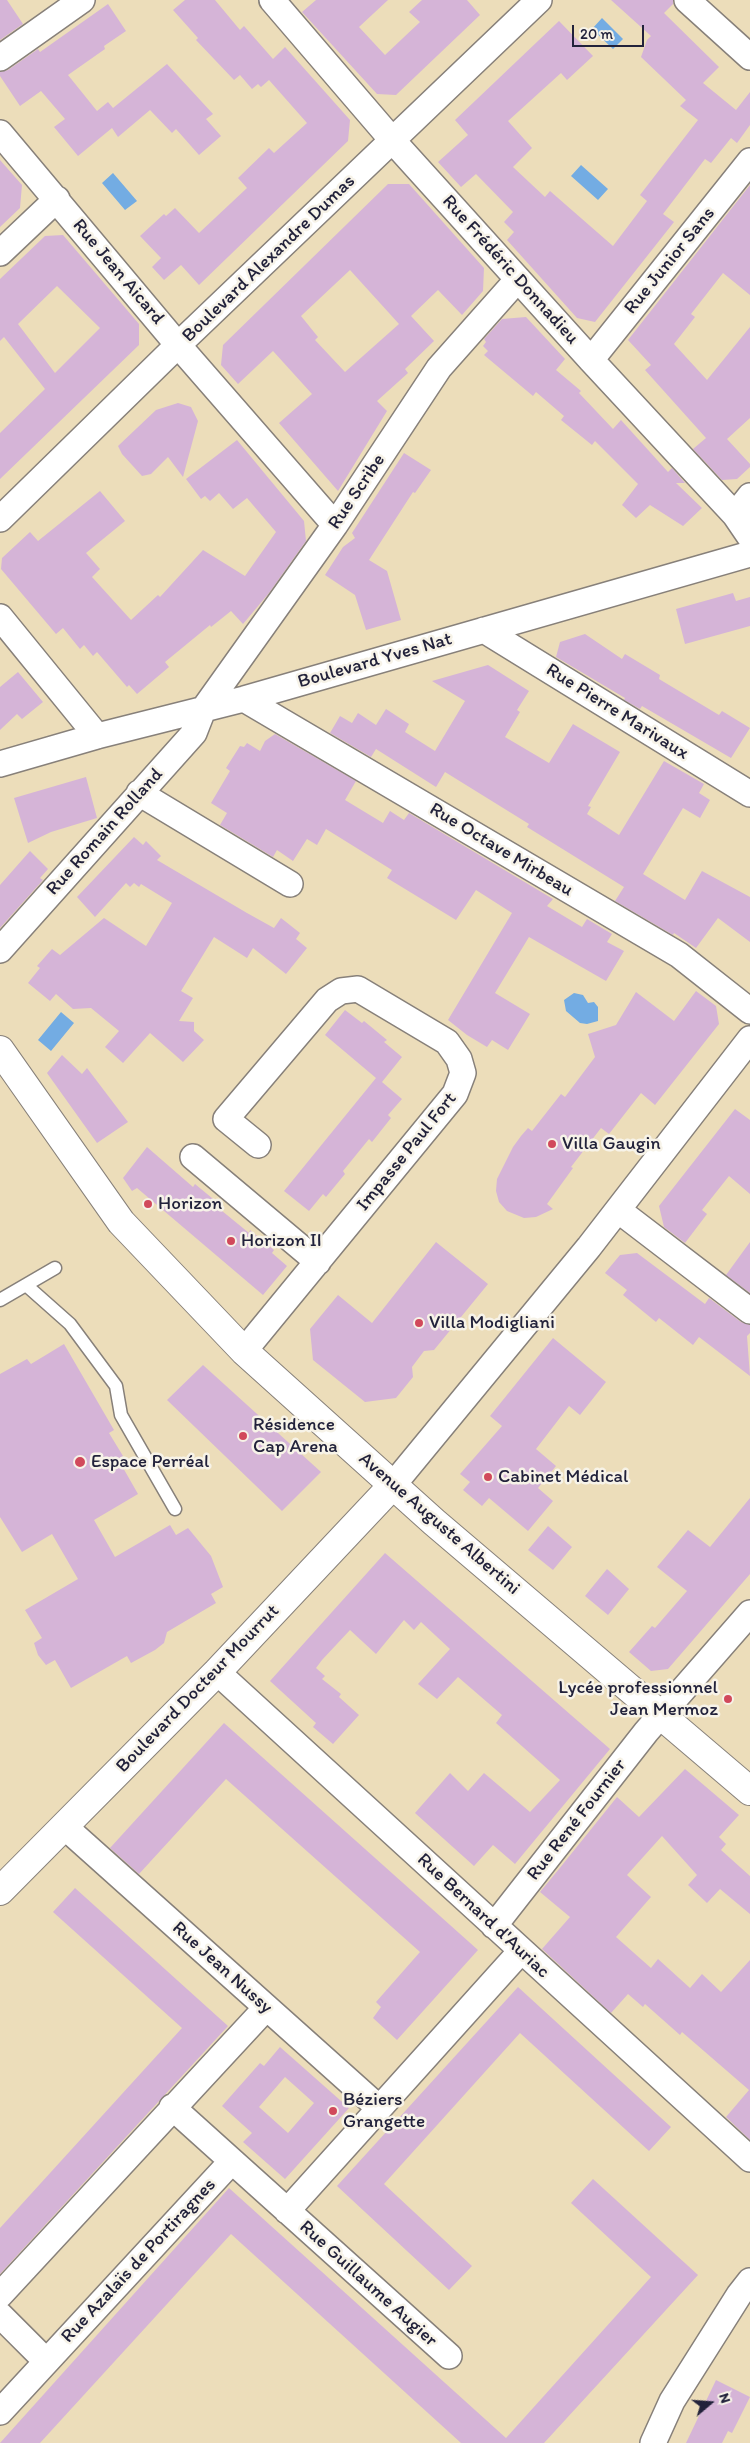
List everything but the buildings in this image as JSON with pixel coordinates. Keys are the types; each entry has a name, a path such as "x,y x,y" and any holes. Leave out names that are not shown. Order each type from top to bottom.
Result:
{"street":[{"path":"0,58 82,0"},
{"name":"Rue Frédéric Donnadieu","path":"272,0 393,141 591,360 735,515 750,537"},
{"name":"Boulevard Alexandre Dumas","path":"0,519 178,345 539,0"},
{"path":"687,0 747,50"},
{"name":"Rue Jean Aicard","path":"0,133 178,345 335,525"},
{"name":"Rue Junior Sans","path":"591,360 750,161"},
{"path":"0,253 57,199"},
{"name":"Rue Scribe","path":"203,710 335,525 439,368 518,279"},
{"path":"735,515 750,496"},
{"name":"Boulevard Yves Nat","path":"0,764 97,736 244,699 750,554"},
{"path":"0,616 97,736"},
{"name":"Rue Pierre Marivaux","path":"484,630 750,794"},
{"name":"Rue Octave Mirbeau","path":"244,699 679,955 750,1012"},
{"name":"Rue Romain Rolland","path":"0,950 194,733 203,710"},
{"path":"139,794 290,884"},
{"name":"Impasse Paul Fort","path":"244,1352 455,1094 462,1073 459,1059 447,1042 358,990 341,991 327,1000 226,1119 258,1145"},
{"path":"393,1485 618,1210 750,1039"},
{"name":"Avenue Auguste Albertini","path":"0,1050 121,1222 244,1352 393,1485 750,1790"},
{"path":"193,1157 318,1262"},
{"path":"618,1210 750,1311"},
{"name":"Boulevard Docteur Mourrut","path":"0,1891 217,1672 393,1485"},
{"name":"Rue René Fournier","path":"494,1926 660,1715 750,1613"},
{"name":"Rue Bernard d'Auriac","path":"217,1672 750,2159"},
{"name":"Rue Jean Nussy","path":"65,1827 379,2108"},
{"path":"172,2107 287,2211 521,1951"},
{"path":"0,2295 172,2107 266,2008"},
{"name":"Rue Azalaïs de Portiragnes","path":"0,2412 46,2360 232,2161"},
{"name":"Rue Guillaume Augier","path":"287,2211 449,2356"},
{"path":"652,2443 672,2401 739,2295 750,2281"},
{"name":"Rue Azalaïs de Portiragnes","path":"0,2315 46,2360"}],"lane":[{"path":"0,1300 55,1268"},
{"path":"26,1285 70,1324 116,1386 121,1415 175,1509"}],"water":[{"path":"602,18 623,39 613,49 592,29"},
{"path":"581,165 608,189 598,200 571,176"},
{"path":"113,173 137,201 125,210 102,183"},
{"path":"574,993 583,995 588,1003 594,1002 598,1007 598,1021 587,1024 580,1023 566,1011 564,1000"},
{"path":"61,1012 74,1023 51,1051 38,1040"}],"place":[{"name":"Villa Gaugin","path":"552,1144"},
{"name":"Horizon","path":"148,1204"},
{"name":"Horizon II","path":"231,1241"},
{"name":"Villa Modigliani","path":"419,1323"},
{"name":"Résidence Cap Arena","path":"243,1436"},
{"name":"Espace Perréal","path":"80,1462"},
{"name":"Cabinet Médical","path":"488,1477"},
{"name":"Lycée professionnel Jean Mermoz","path":"728,1699"},
{"name":"Béziers Grangette","path":"333,2111"}]}
